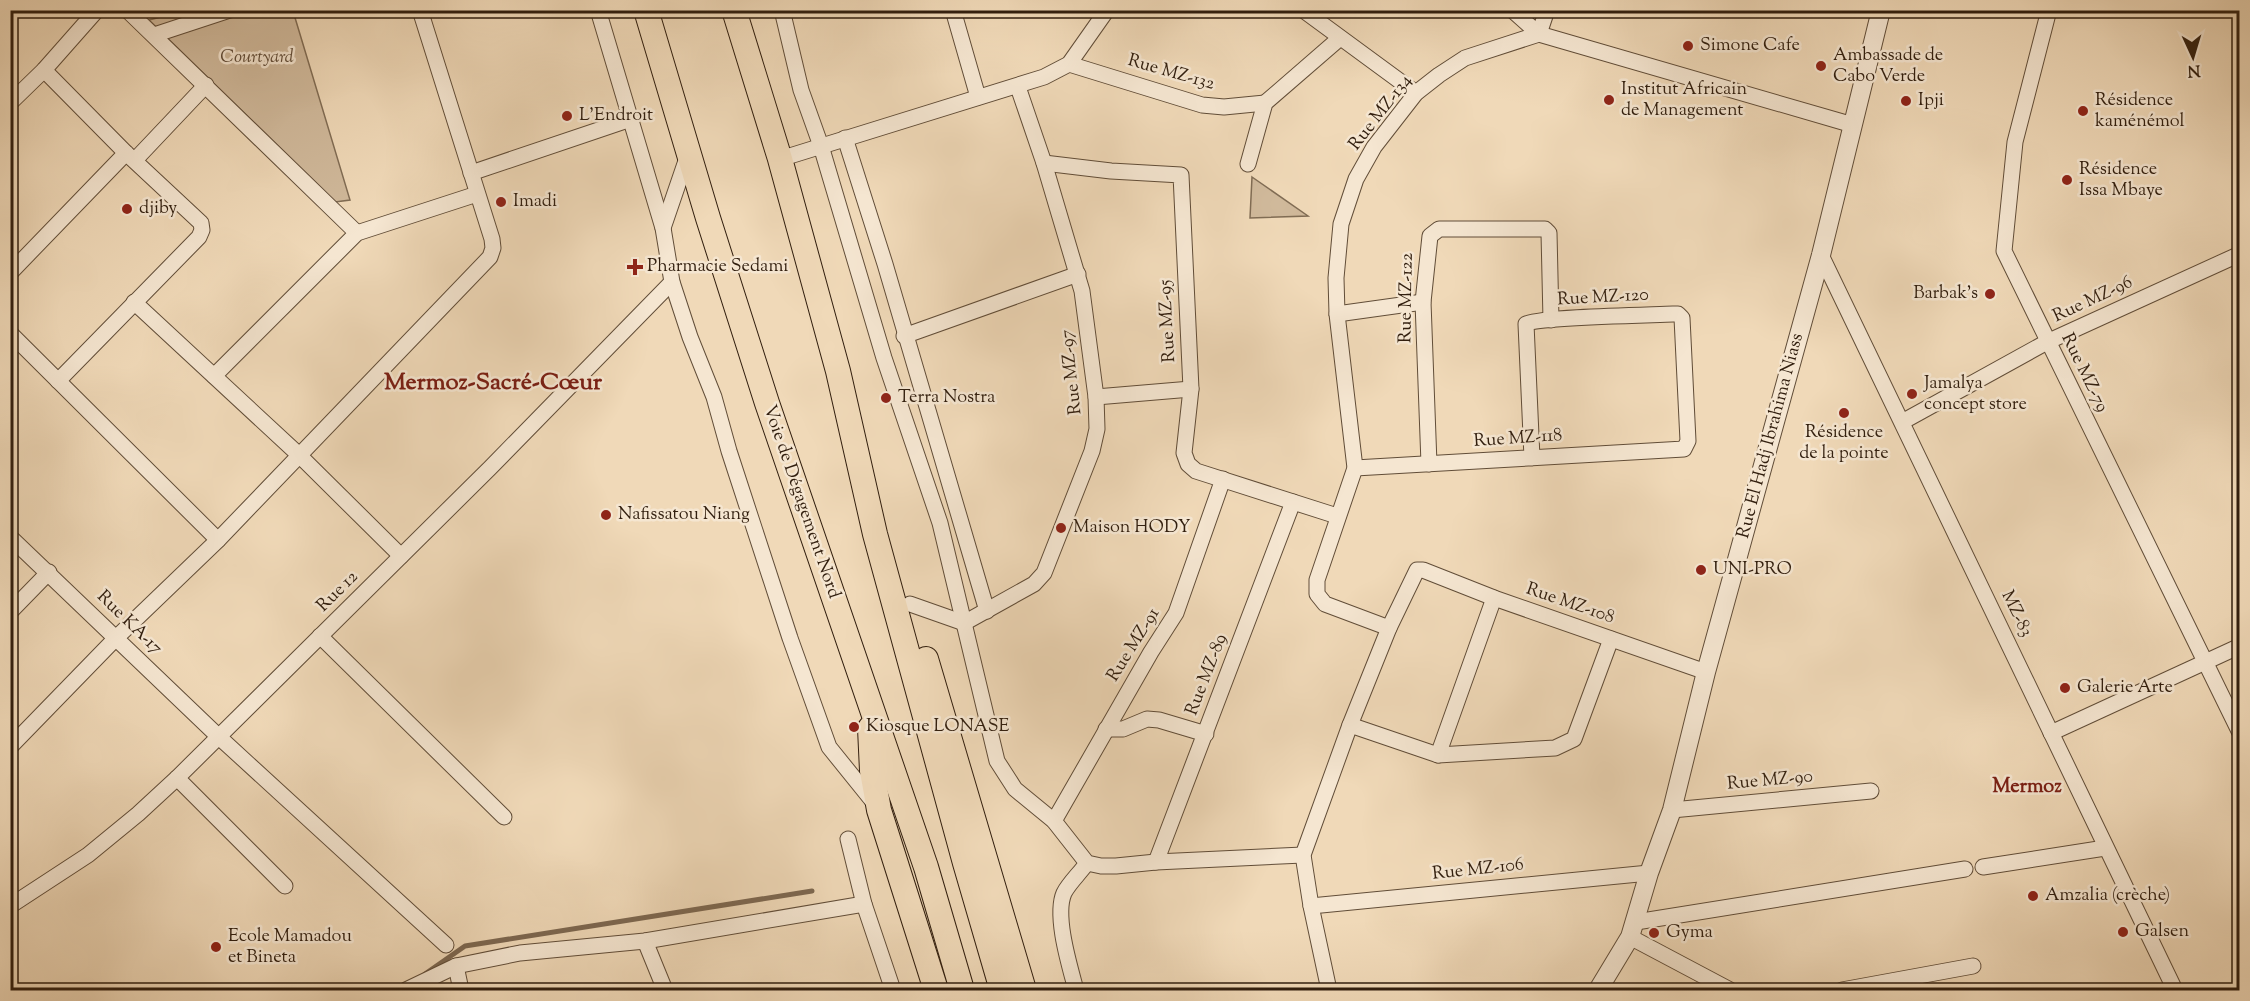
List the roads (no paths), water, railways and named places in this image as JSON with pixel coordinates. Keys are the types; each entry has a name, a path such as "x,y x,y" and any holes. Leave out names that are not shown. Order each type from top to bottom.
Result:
{"highway":[{"name":"Voie de Dégagement Nord","path":"646,10 688,155 767,403 926,867 962,990"},
{"path":"734,10 780,159 838,370 875,534 964,863 1002,990"},
{"path":"875,534 898,573 910,604 1024,990"},
{"path":"869,701 872,771 879,810 936,990"}],"street":[{"path":"10,103 44,70 97,10"},
{"path":"127,10 357,233"},
{"path":"154,35 230,10"},
{"path":"10,747 116,638 218,540 490,256 493,248 492,239 420,10"},
{"path":"598,10 663,228 672,282 690,337 714,397 729,452 783,617 829,747 879,810"},
{"path":"782,10 801,90 821,146 884,358 940,523 997,761 1015,789 1054,821 1087,863 1101,866 1303,855"},
{"path":"953,10 978,98"},
{"path":"780,159 1018,87 1044,77 1068,64 1107,10"},
{"path":"1303,10 1416,93"},
{"path":"1512,10 1539,33 1853,124"},
{"path":"1539,33 1547,10"},
{"name":"Rue El Hadj Ibrahima Niass","path":"1598,990 1633,929 1649,873 1672,810 1706,672 1821,255 1881,10"},
{"name":"Rue MZ-79","path":"2049,10 2015,142 2004,250 2240,733"},
{"name":"Rue MZ-134","path":"1389,628 1325,603 1317,594 1317,580 1355,468 1337,314 1336,278 1341,224 1356,179 1374,147 1416,93 1465,58 1539,33"},
{"path":"1248,164 1265,103 1340,38"},
{"name":"Rue MZ-132","path":"1068,64 1202,105 1224,107 1265,103"},
{"path":"44,70 201,223 202,230 199,237 58,381"},
{"path":"10,273 206,85"},
{"name":"Rue MZ-97","path":"964,623 1034,584 1044,573 1092,451 1097,429 1096,397 1082,291 1044,163 1018,87"},
{"path":"471,173 631,119"},
{"path":"845,138 885,264 904,336 987,611"},
{"path":"663,228 688,155"},
{"name":"Rue MZ-95","path":"1044,163 1111,171 1181,175 1191,389 1184,453 1188,464 1196,471 1222,479"},
{"path":"214,376 357,233 477,194"},
{"name":"Rue MZ-122","path":"1429,464 1423,302 1428,240 1434,231 1439,229 1545,229 1550,233 1551,320"},
{"name":"Rue MZ-96","path":"1902,422 2047,342 2240,254"},
{"name":"MZ-83","path":"1821,255 2175,990"},
{"path":"904,336 1078,274"},
{"name":"Rue 12","path":"10,906 88,855 177,778 672,282"},
{"path":"134,302 298,454 401,556"},
{"path":"1337,314 1423,302"},
{"name":"Rue MZ-120","path":"1532,458 1526,324 1529,321 1678,314 1682,318 1688,441 1683,449"},
{"path":"10,333 218,540"},
{"path":"1096,397 1191,389"},
{"name":"Rue MZ-118","path":"1355,468 1683,449"},
{"path":"1222,479 1337,516"},
{"name":"Rue MZ-91","path":"1054,821 1150,652 1176,613 1222,479"},
{"name":"Rue MZ-89","path":"1156,862 1293,502"},
{"name":"Rue KA-17","path":"10,537 219,737 446,945"},
{"name":"Rue MZ-108","path":"1389,628 1414,573 1417,570 1423,570 1494,598 1706,672"},
{"path":"10,612 49,572"},
{"path":"1438,755 1494,598"},
{"path":"910,604 964,623"},
{"path":"1329,990 1303,855 1350,724 1389,628"},
{"path":"320,636 504,817"},
{"path":"1350,724 1438,755 1555,748 1574,739 1611,639"},
{"path":"2051,733 2240,646"},
{"path":"1106,729 1122,729 1147,719 1159,720 1206,734"},
{"path":"177,778 285,886"},
{"name":"Rue MZ-90","path":"1672,810 1871,791"},
{"path":"848,839 864,904 893,990"},
{"path":"1983,867 2105,848"},
{"path":"1076,990 1064,944 1062,909 1064,894 1087,863"},
{"path":"1633,929 1965,869"},
{"name":"Rue MZ-106","path":"1311,906 1649,873"},
{"path":"406,990 456,966 520,953 645,941 864,904"},
{"path":"1633,929 1720,988"},
{"path":"645,941 665,990"},
{"path":"456,966 461,990"},
{"path":"1842,990 1973,966"}],"waterway":[{"path":"425,974 465,946 812,891"}],"place":[{"name":"Simone Cafe","path":"1688,46"},
{"name":"Ambassade de Cabo Verde","path":"1821,66"},
{"name":"Institut Africain de Management","path":"1609,100"},
{"name":"Ipji","path":"1906,101"},
{"name":"Résidence kaménémol","path":"2083,111"},
{"name":"L'Endroit","path":"567,116"},
{"name":"Résidence Issa Mbaye","path":"2067,180"},
{"name":"Imadi","path":"501,202"},
{"name":"djiby","path":"127,209"},
{"name":"Pharmacie Sedami","path":"635,267"},
{"name":"Barbak's","path":"1990,294"},
{"name":"Jamalya concept store","path":"1912,394"},
{"name":"Terra Nostra","path":"886,398"},
{"name":"Résidence de la pointe","path":"1844,413"},
{"name":"Nafissatou Niang","path":"606,515"},
{"name":"Maison HODY","path":"1061,528"},
{"name":"UNI-PRO","path":"1701,570"},
{"name":"Galerie Arte","path":"2065,688"},
{"name":"Kiosque LONASE","path":"854,727"},
{"name":"Amzalia (crèche)","path":"2033,896"},
{"name":"Galsen","path":"2123,932"},
{"name":"Gyma","path":"1654,933"},
{"name":"Ecole Mamadou et Bineta","path":"216,947"}],"district":[{"name":"Mermoz-Sacré-Cœur","path":"493,383"},
{"name":"Mermoz","path":"2027,787"}],"park label":[{"name":"Courtyard","path":"257,58"}]}
